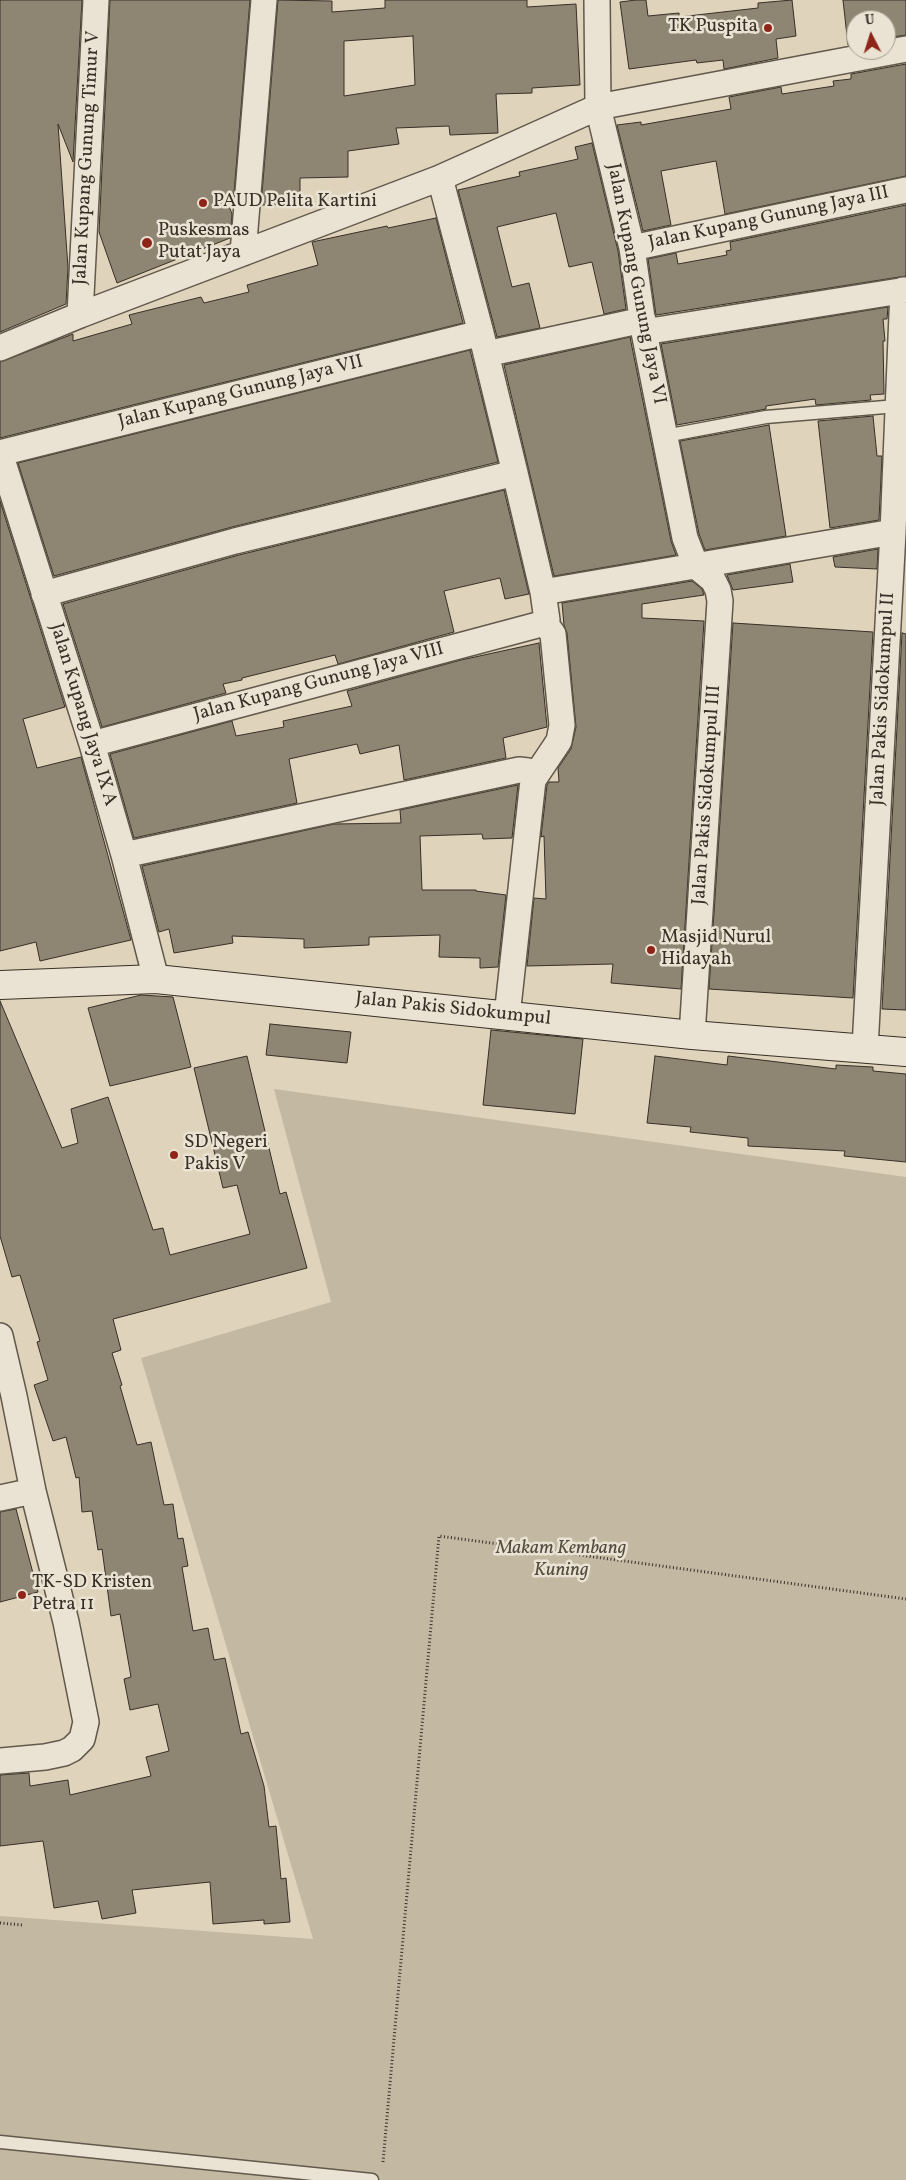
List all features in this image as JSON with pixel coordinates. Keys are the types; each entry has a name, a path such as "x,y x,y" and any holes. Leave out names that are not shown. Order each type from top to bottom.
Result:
{"street":[{"name":"Jalan Kupang Gunung Timur V","path":"80,315 96,0"},
{"path":"243,253 264,0"},
{"name":"Jalan Kupang Gunung Jaya VI","path":"597,0 598,107 632,248 644,326 685,538 696,566"},
{"path":"0,348 80,315 440,178 598,107 906,49"},
{"path":"440,178 484,344 515,473 543,592 547,621 545,623 553,634 562,725 559,741 533,780"},
{"name":"Jalan Kupang Gunung Jaya III","path":"632,248 906,190"},
{"name":"Jalan Kupang Gunung Jaya VII","path":"0,453 484,344 644,326 904,290"},
{"name":"Jalan Pakis Sidokumpul II","path":"865,1048 904,290"},
{"name":"Jalan Kupang Jaya IX A","path":"0,453 92,744 124,855 156,979"},
{"path":"44,594 235,541 515,473"},
{"path":"543,592 892,532"},
{"name":"Jalan Pakis Sidokumpul III","path":"692,1035 720,601 718,590 713,580 696,566"},
{"name":"Jalan Kupang Gunung Jaya VIII","path":"92,744 545,623"},
{"path":"124,855 519,770 528,771 532,774 533,780 507,1016"},
{"name":"Jalan Pakis Sidokumpul","path":"0,985 156,979 692,1035 906,1052"},
{"path":"0,1336 33,1490 66,1622 86,1722 82,1739 72,1749 45,1757 0,1761"},
{"path":"0,1498 33,1490"}],"lane":[{"path":"665,436 766,417 898,406"},
{"path":"0,2142 372,2180"}],"path":[{"path":"382,2170 439,1536 906,1599"},
{"path":"0,1923 22,1925"}],"green space":[{"name":"Makam Kembang Kuning","path":"274,1089 906,1177 906,2180 0,2180 0,1916 313,1939 141,1358 331,1302"}],"building":[{"path":"0,0 82,0 73,162 58,124 68,268 66,304 0,332"},
{"path":"110,0 250,0 233,205 229,206 232,214 230,238 117,283 99,232"},
{"path":"278,0 332,1 332,12 385,8 385,0 527,0 527,7 576,4 580,85 532,88 532,93 496,94 498,133 450,135 449,126 396,128 399,144 348,151 348,177 300,178 300,204 261,205","holes":["413,36 415,85 344,96 344,41"]},
{"path":"646,0 648,16 679,13 679,17 758,8 758,3 792,0 796,36 776,39 778,58 724,69 723,60 697,63 696,60 629,69 620,2"},
{"path":"843,0 906,0 906,35 896,36 896,10 846,10 846,27"},
{"path":"906,64 906,176 725,214 716,161 661,171 671,225 643,231 617,125 641,122 641,125 731,109 729,97 781,87 782,94 834,86 833,81 851,79 851,74"},
{"path":"592,143 618,251 626,309 604,314 592,262 569,267 556,213 497,227 512,287 529,283 540,328 497,337 458,190 520,176 519,172 578,159 575,147"},
{"path":"906,205 906,276 656,315 648,259 676,253 678,264 727,255 726,251 731,250 730,242"},
{"path":"436,218 463,323 0,438 0,362 73,334 73,341 132,324 129,315 201,297 204,303 249,292 247,285 318,265 312,242"},
{"path":"888,307 887,319 883,319 885,341 883,341 884,394 870,395 871,400 816,405 815,399 766,406 766,409 677,425 661,344"},
{"path":"630,337 671,541 676,555 554,576 504,365"},
{"path":"470,350 498,462 232,527 54,576 18,463"},
{"path":"873,416 877,456 882,456 879,520 830,528 818,421"},
{"path":"769,425 786,536 705,550 699,534 680,441"},
{"path":"504,490 529,594 505,599 500,578 444,591 454,632 338,664 335,655 242,678 242,680 223,684 226,693 102,727 63,604 239,555"},
{"path":"0,501 65,707 23,719 37,768 81,757 131,940 40,961 36,942 0,951"},
{"path":"878,549 877,569 835,567 833,557"},
{"path":"790,564 793,582 733,590 727,575"},
{"path":"692,581 702,589 704,595 642,604 642,618 704,621 681,989 611,983 613,964 527,966 534,898 546,899 544,836 541,837 547,785 549,782 559,782 558,768 571,749 576,727 567,633 564,625 562,603"},
{"path":"733,623 873,632 853,998 709,989"},
{"path":"902,633 906,634 906,1010 882,1009"},
{"path":"539,643 547,727 503,738 506,758 404,780 399,745 360,754 357,744 289,759 297,803 134,838 110,754 232,721 236,736 284,727 283,721 352,706 347,691 461,660"},
{"path":"518,785 512,838 483,839 482,834 420,836 422,890 476,890 506,895 498,967 480,968 480,958 439,957 440,935 369,937 369,945 304,948 304,939 232,936 233,943 174,953 169,929 159,932 142,866 334,824 401,823 400,810"},
{"path":"141,995 173,997 191,1067 110,1086 88,1008"},
{"path":"0,1001 62,1148 78,1143 71,1109 108,1097 153,1230 163,1228 170,1255 250,1234 237,1185 223,1188 194,1068 247,1056 280,1194 286,1192 307,1268 113,1319 121,1350 112,1353 137,1445 151,1442 164,1505 173,1504 178,1539 183,1538 188,1566 182,1567 193,1631 208,1628 214,1660 225,1658 241,1734 248,1732 264,1786 269,1827 276,1826 281,1879 286,1878 290,1922 264,1924 264,1920 213,1924 210,1882 132,1890 136,1913 102,1919 98,1901 54,1908 43,1841 0,1846 0,1775 29,1773 30,1786 68,1780 70,1795 151,1776 146,1757 169,1751 158,1704 130,1710 124,1679 131,1677 120,1614 111,1616 102,1549 98,1550 92,1511 82,1512 79,1477 76,1478 66,1437 53,1441 34,1385 48,1380 37,1342 40,1341 20,1275 12,1277 0,1236"},
{"path":"270,1024 351,1032 347,1063 266,1055"},
{"path":"491,1030 583,1039 575,1114 483,1105"},
{"path":"655,1056 727,1065 728,1056 836,1069 836,1065 873,1067 873,1071 906,1074 906,1162 844,1156 845,1151 748,1146 748,1138 690,1132 691,1127 647,1123"},
{"path":"16,1509 38,1592 0,1602 0,1512"}],"place":[{"name":"TK Puspita","path":"768,28"},
{"name":"PAUD Pelita Kartini","path":"203,203"},
{"name":"Puskesmas Putat Jaya","path":"147,243"},
{"name":"Masjid Nurul Hidayah","path":"651,950"},
{"name":"SD Negeri Pakis V","path":"174,1155"},
{"name":"TK-SD Kristen Petra 11","path":"22,1595"}]}
